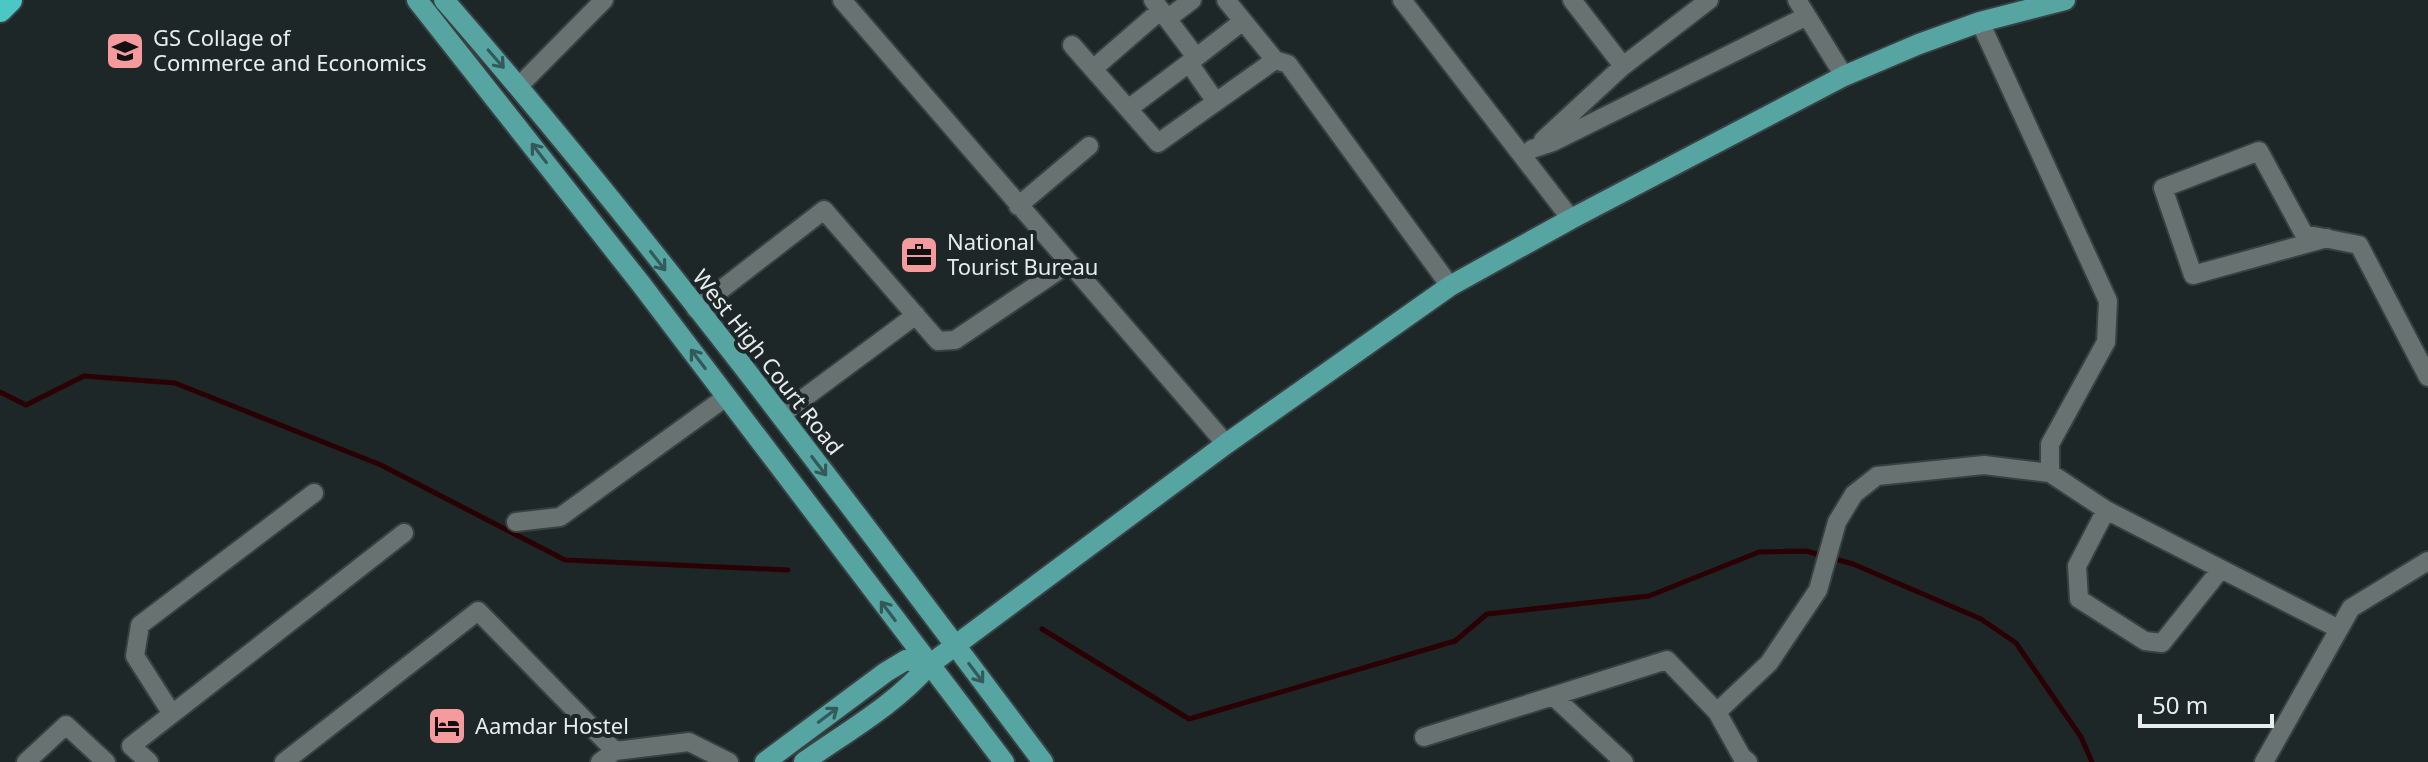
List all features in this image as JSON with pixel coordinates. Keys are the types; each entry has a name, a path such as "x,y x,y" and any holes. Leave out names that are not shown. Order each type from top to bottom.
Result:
{"highway":[{"path":"0,10 10,0"}],"main road":[{"path":"417,0 641,284 1004,762"},
{"name":"West High Court Road","path":"444,0 519,86 781,415 1043,762"},
{"path":"804,762 914,683 929,665 1226,444 1450,286 1844,76 1980,22 2065,0"},
{"path":"765,762 906,660 929,665"}],"street":[{"path":"519,86 604,0"},
{"path":"842,0 1226,444"},
{"path":"1093,69 1160,10 1192,0"},
{"path":"1226,0 1275,60 1288,64 1450,286"},
{"path":"1402,0 1528,153 1571,219"},
{"path":"1572,0 1623,66"},
{"path":"1528,153 1623,66 1709,0"},
{"path":"1528,153 1802,8 1844,76"},
{"path":"1160,10 1216,102"},
{"path":"1128,109 1243,21"},
{"path":"1980,22 2108,301 2106,342 2050,444 2050,473"},
{"path":"1072,45 1158,143 1275,60"},
{"path":"1018,206 1089,146"},
{"path":"2327,238 2193,275 2163,188 2259,151 2304,234 2327,238 2359,245 2428,377"},
{"path":"696,309 824,210 938,341 955,340 1068,264"},
{"path":"781,415 916,315"},
{"path":"516,522 560,517 726,397"},
{"path":"1717,712 1769,663 1818,590 1837,522 1854,494 1877,476 1926,469 1984,465 2050,473 2106,510 2339,629"},
{"path":"172,714 135,656 140,625 314,493"},
{"path":"2106,510 2077,566 2079,599 2145,641 2162,643 2221,569"},
{"path":"149,762 131,746 404,533"},
{"path":"2264,762 2351,608 2428,561"},
{"path":"284,762 478,611 606,759 689,742 729,762"},
{"path":"1424,737 1667,660 1717,712 1743,760"},
{"path":"1553,696 1624,762"},
{"path":"26,762 66,725 106,762"}],"waterway":[{"path":"0,392 26,405 84,376 175,383 381,465 565,560 788,570"},
{"path":"1042,629 1189,719 1455,641 1487,614 1649,596 1759,552 1806,551 1853,564 1981,619 2016,643 2081,737 2092,762"}],"place":[{"name":"GS Collage of Commerce and Economics","path":"125,51"},
{"name":"National Tourist Bureau","path":"919,255"},
{"name":"Aamdar Hostel","path":"447,726"}]}
